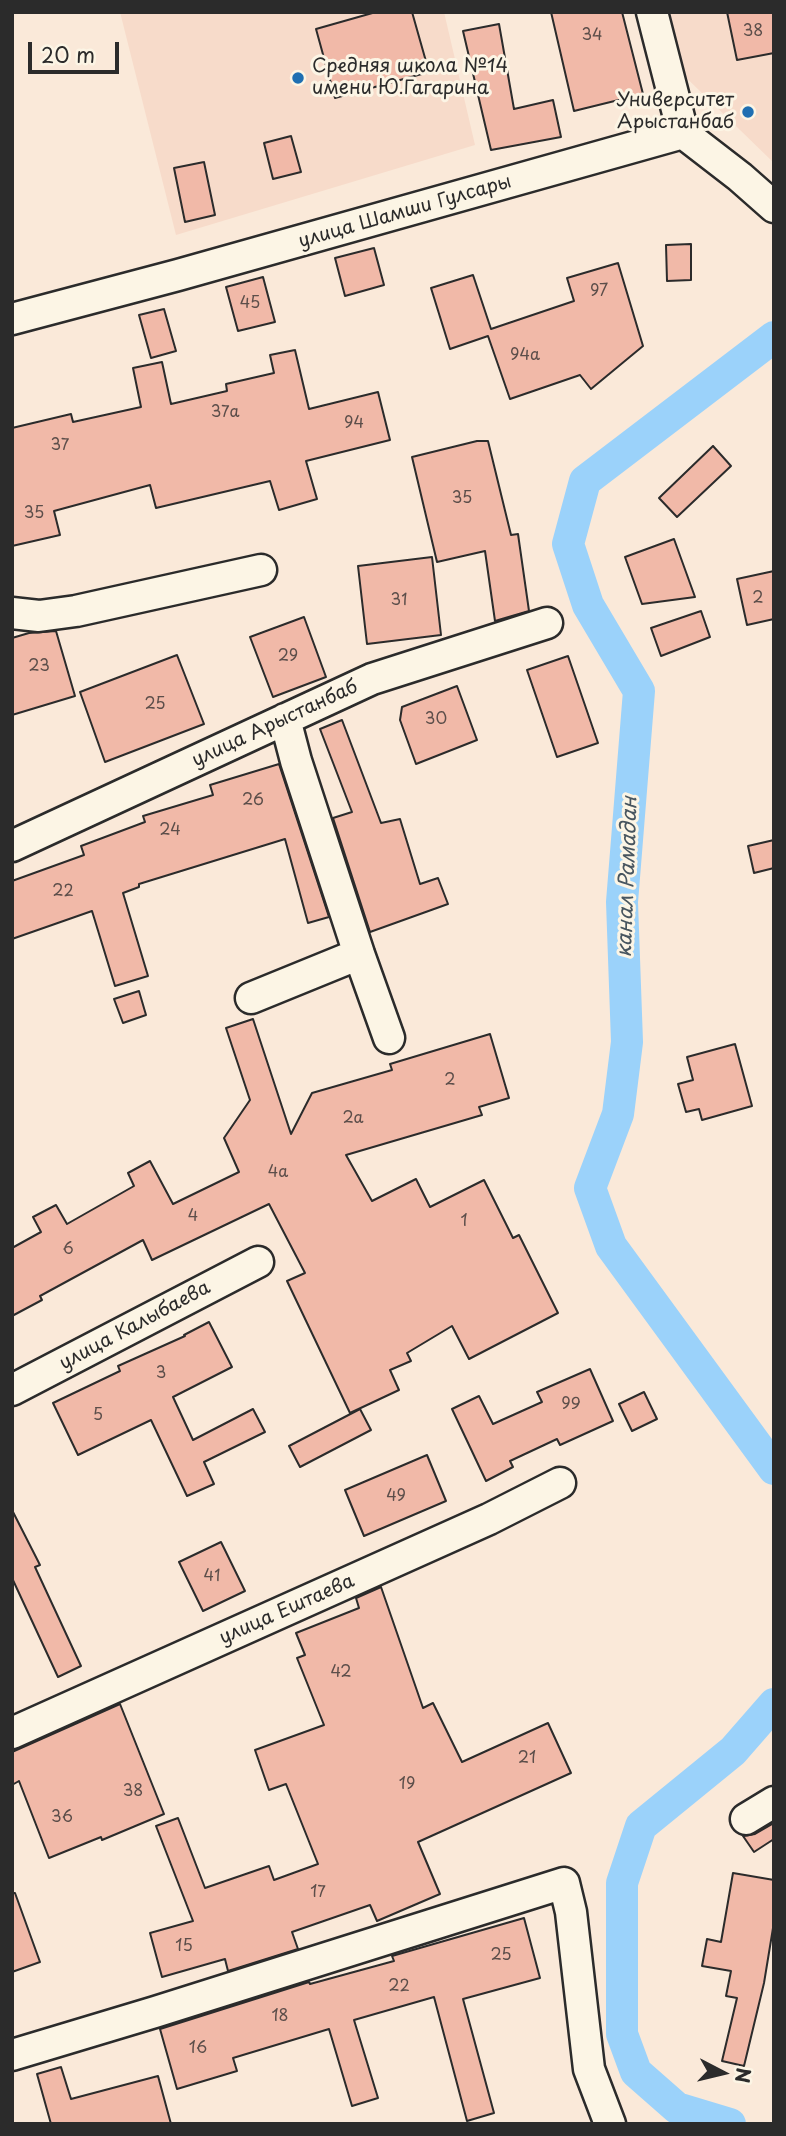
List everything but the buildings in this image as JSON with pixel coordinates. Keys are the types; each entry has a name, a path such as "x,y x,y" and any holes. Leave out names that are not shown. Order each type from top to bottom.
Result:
{"street":[{"path":"652,12 683,133 774,207"},
{"name":"улица Шамши Гулсары","path":"12,319 250,242 683,133"},
{"path":"12,613 39,616 76,611 261,570"},
{"name":"улица Арыстанбаб","path":"12,846 372,679 547,623"},
{"path":"285,719 296,761 389,1038"},
{"path":"251,998 359,954"},
{"name":"улица Калыбаева","path":"12,1390 258,1262"},
{"name":"улица Ештаева","path":"12,1733 489,1519 560,1483"},
{"path":"746,1819 774,1802"},
{"path":"12,2055 564,1883 571,1912 589,2069 610,2124"}],"shaded area":[{"name":"Средняя школа №14 имени Ю.Гагарина","path":"120,12 444,12 475,145 176,235"},
{"name":"Университет Арыстанбаб","path":"662,12 774,12 774,163 669,61"}],"waterway":[{"name":"канал Рамадан","path":"774,337 585,481 568,544 588,605 639,691 622,902 627,1042 618,1114 590,1188 611,1246 774,1469"},
{"name":"канал Рамадан","path":"730,2124 677,2108 636,2072 622,2034 622,1883 641,1826 733,1751 774,1704"}],"place":[{"name":"Средняя школа №14 имени Ю.Гагарина","path":"298,78"},
{"name":"Университет Арыстанбаб","path":"748,112"}]}
